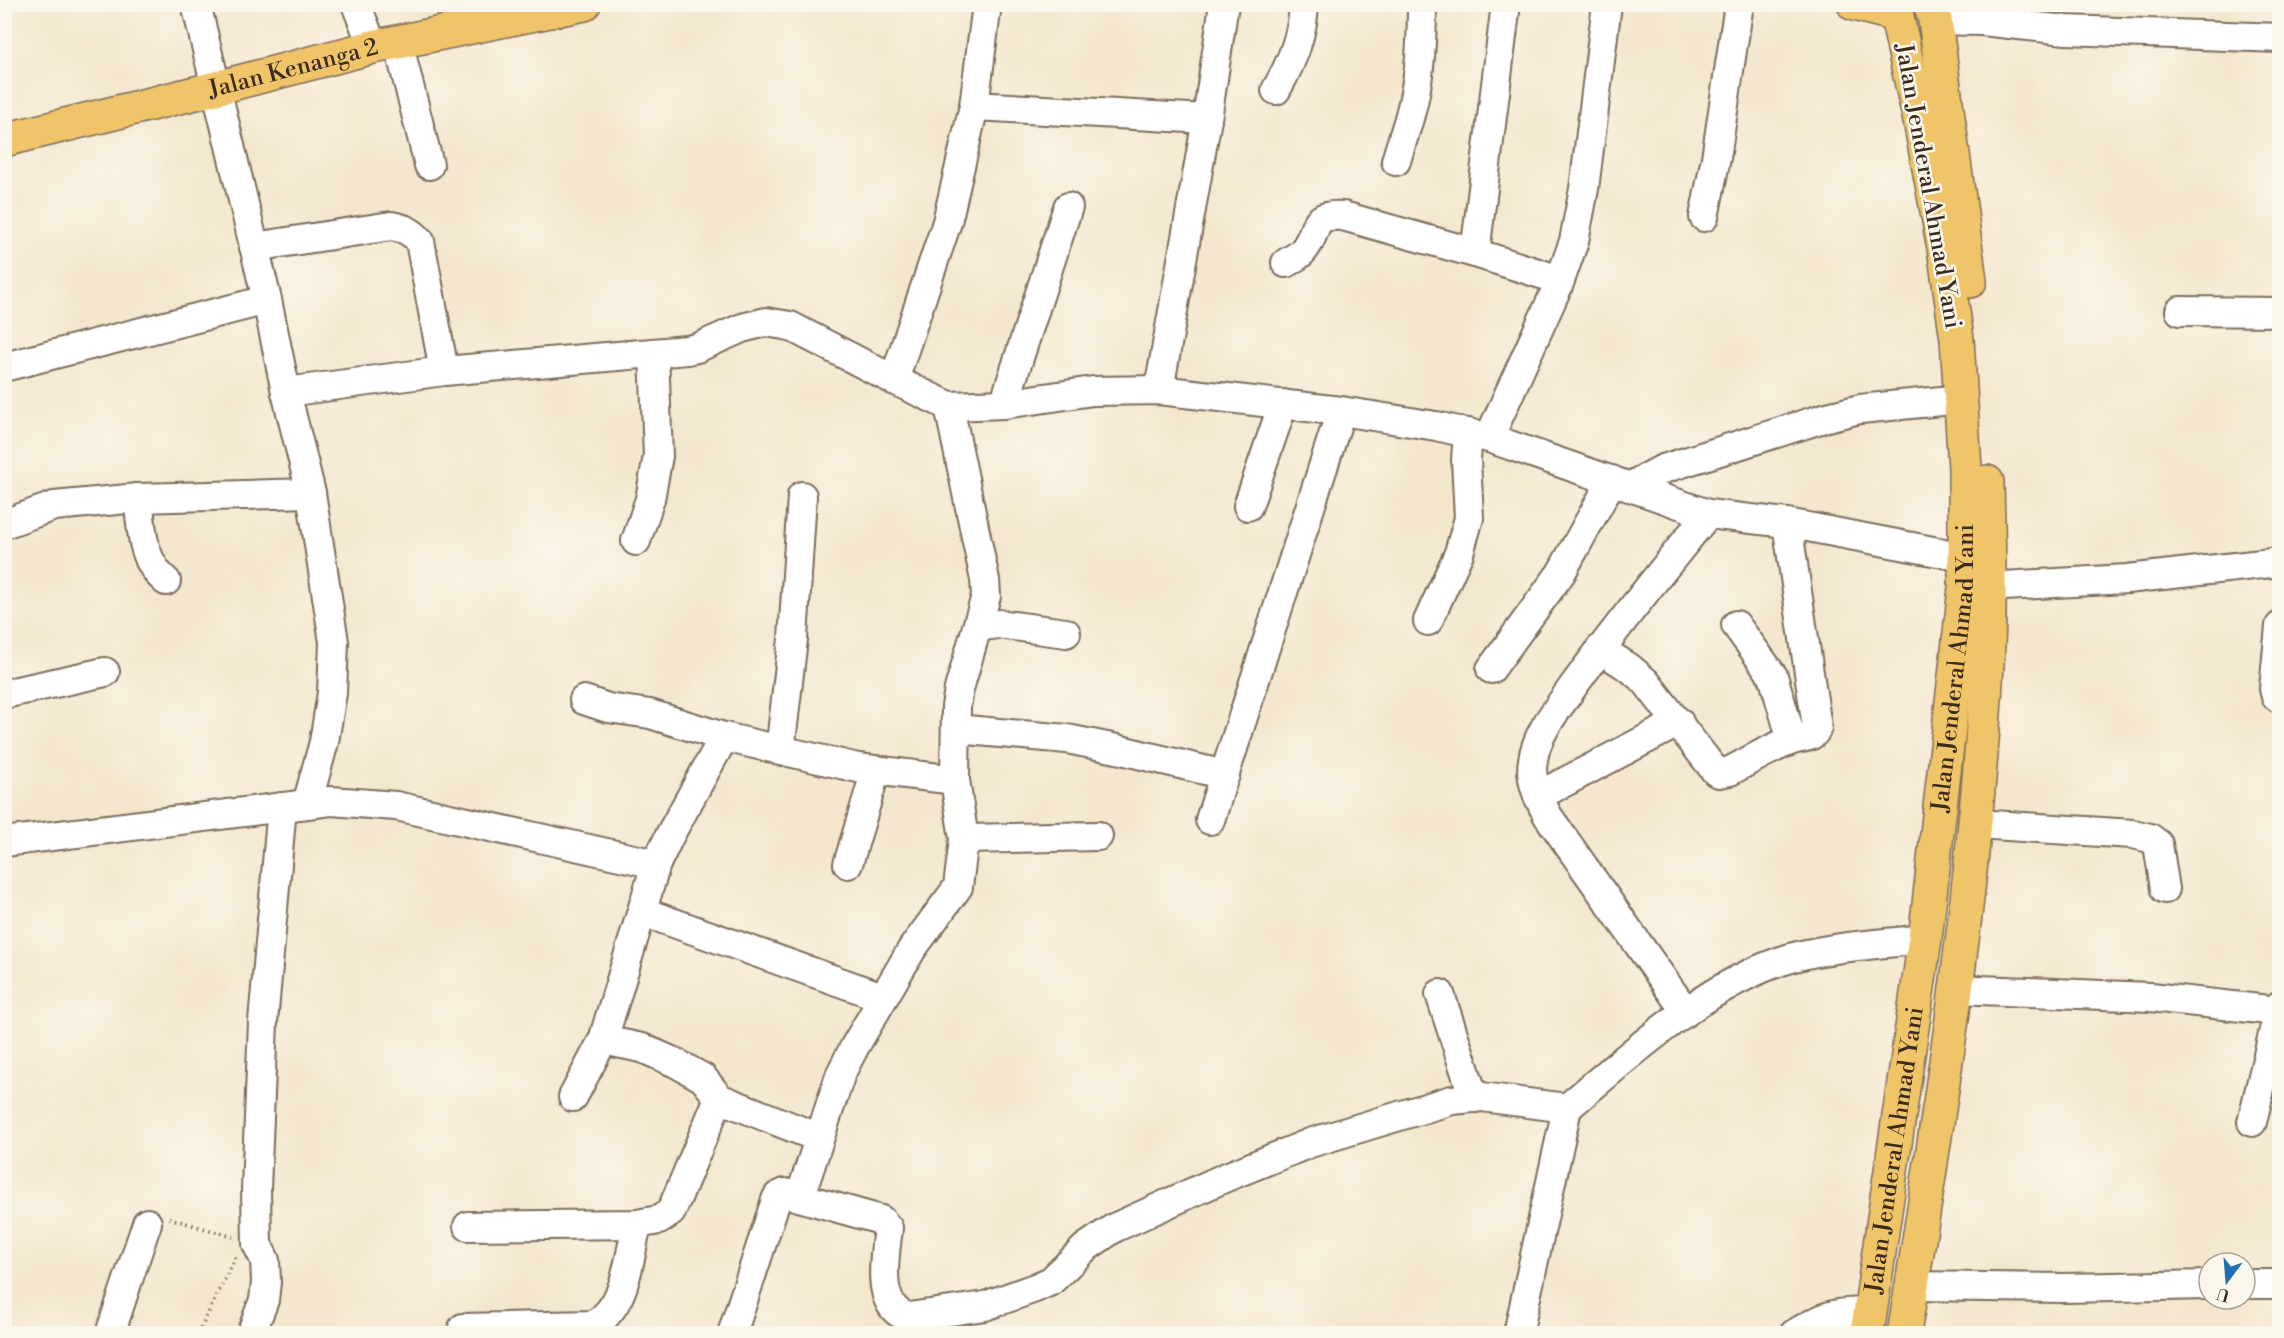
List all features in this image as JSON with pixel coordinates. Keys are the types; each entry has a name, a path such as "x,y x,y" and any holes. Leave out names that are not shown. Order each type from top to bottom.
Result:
{"main road":[{"name":"Jalan Kenanga 2","path":"4,140 513,11 584,4"},
{"path":"1854,4 1932,12"},
{"name":"Jalan Jenderal Ahmad Yani","path":"1895,10 1920,121 1944,248 1957,339 1965,469 1988,646 1977,813 1956,989 1929,1185 1904,1334"},
{"name":"Jalan Jenderal Ahmad Yani","path":"1869,1323 1925,939 1941,800 1977,573 1986,461 1976,328 1954,150 1932,12"},
{"path":"1941,800 1977,813"}],"street":[{"path":"196,4 267,300 310,493 334,642 332,693 324,742 294,805 263,1022 256,1189 250,1242 265,1260 266,1282 264,1300 251,1334"},
{"path":"356,4 385,44 429,165"},
{"path":"894,380 947,222 974,106 987,4"},
{"path":"1159,390 1207,119 1224,4"},
{"path":"1276,90 1296,48 1303,22 1304,4"},
{"path":"1396,161 1414,99 1418,75 1422,41 1422,4"},
{"path":"1475,253 1506,4"},
{"path":"1428,621 1459,553 1469,518 1466,460 1560,280 1574,241 1584,189 1607,4"},
{"path":"1704,217 1716,158 1739,4"},
{"path":"1932,12 1982,21 2066,30 2279,33"},
{"path":"974,106 1207,119"},
{"path":"1004,404 1068,207"},
{"path":"1286,263 1302,253 1319,220 1326,215 1343,216 1475,253 1560,280"},
{"path":"254,247 391,226 404,228 413,233 420,241 444,372"},
{"path":"4,367 267,300"},
{"path":"2180,311 2280,312"},
{"path":"286,392 444,372 697,348 742,328 766,322 790,326 949,406 1004,404 1093,391 1159,390 1341,411 1478,436 1708,514 1787,523 1977,573 2127,579 2280,562"},
{"path":"636,541 650,498 658,456 654,352"},
{"path":"1491,669 1561,573 1621,484 1827,417 1860,409 1962,399"},
{"path":"1248,506 1284,404"},
{"path":"800,1197 842,1073 882,997 928,925 958,887 964,839 955,780 959,689 986,596 985,580 949,406"},
{"path":"1210,820 1341,411"},
{"path":"4,524 54,506 138,498 310,493"},
{"path":"780,751 793,639 802,496"},
{"path":"138,498 147,557 156,572 166,580"},
{"path":"1686,1012 1548,816 1533,780 1532,762 1536,744 1545,728 1600,649 1708,514"},
{"path":"1600,649 1639,675 1679,722 1711,768 1719,773 1730,771 1792,740 1812,736 1817,727 1787,523"},
{"path":"978,627 999,624 1066,633"},
{"path":"1736,625 1773,676 1792,740"},
{"path":"2280,626 2274,689 2276,696 2280,699"},
{"path":"4,694 105,672"},
{"path":"584,700 608,708 650,714 724,737 780,751 876,770 955,780"},
{"path":"1538,796 1679,722"},
{"path":"956,729 1067,740 1117,749 1225,775"},
{"path":"573,1097 603,1040 656,864 724,737"},
{"path":"848,864 876,770"},
{"path":"4,842 331,801 396,806 656,864"},
{"path":"1977,813 2150,838 2158,844 2165,889"},
{"path":"964,839 1098,836"},
{"path":"643,912 882,997"},
{"path":"1518,1334 1567,1108 1648,1039 1744,976 1793,957 1830,950 1925,939"},
{"path":"1956,989 2151,997 2279,1008 2252,1122"},
{"path":"1440,994 1474,1098"},
{"path":"603,1040 642,1048 676,1063 703,1078 719,1098 819,1138"},
{"path":"468,1226 637,1224 659,1220 671,1212 719,1098"},
{"path":"732,1334 776,1200 778,1196 786,1193 881,1220 888,1228 884,1284 892,1309 909,1317 950,1313 985,1306 1052,1281 1085,1248 1114,1228 1224,1178 1310,1143 1452,1100 1507,1098 1567,1108"},
{"path":"110,1334 147,1223"},
{"path":"463,1328 594,1329 619,1297 637,1224"},
{"path":"2257,1284 2280,1284"},
{"path":"1912,1286 2064,1288 2197,1285"},
{"path":"1794,1334 1824,1316 1843,1312 1869,1323"}],"path":[{"path":"147,1223 152,1217 165,1216 250,1242 198,1334"}]}
